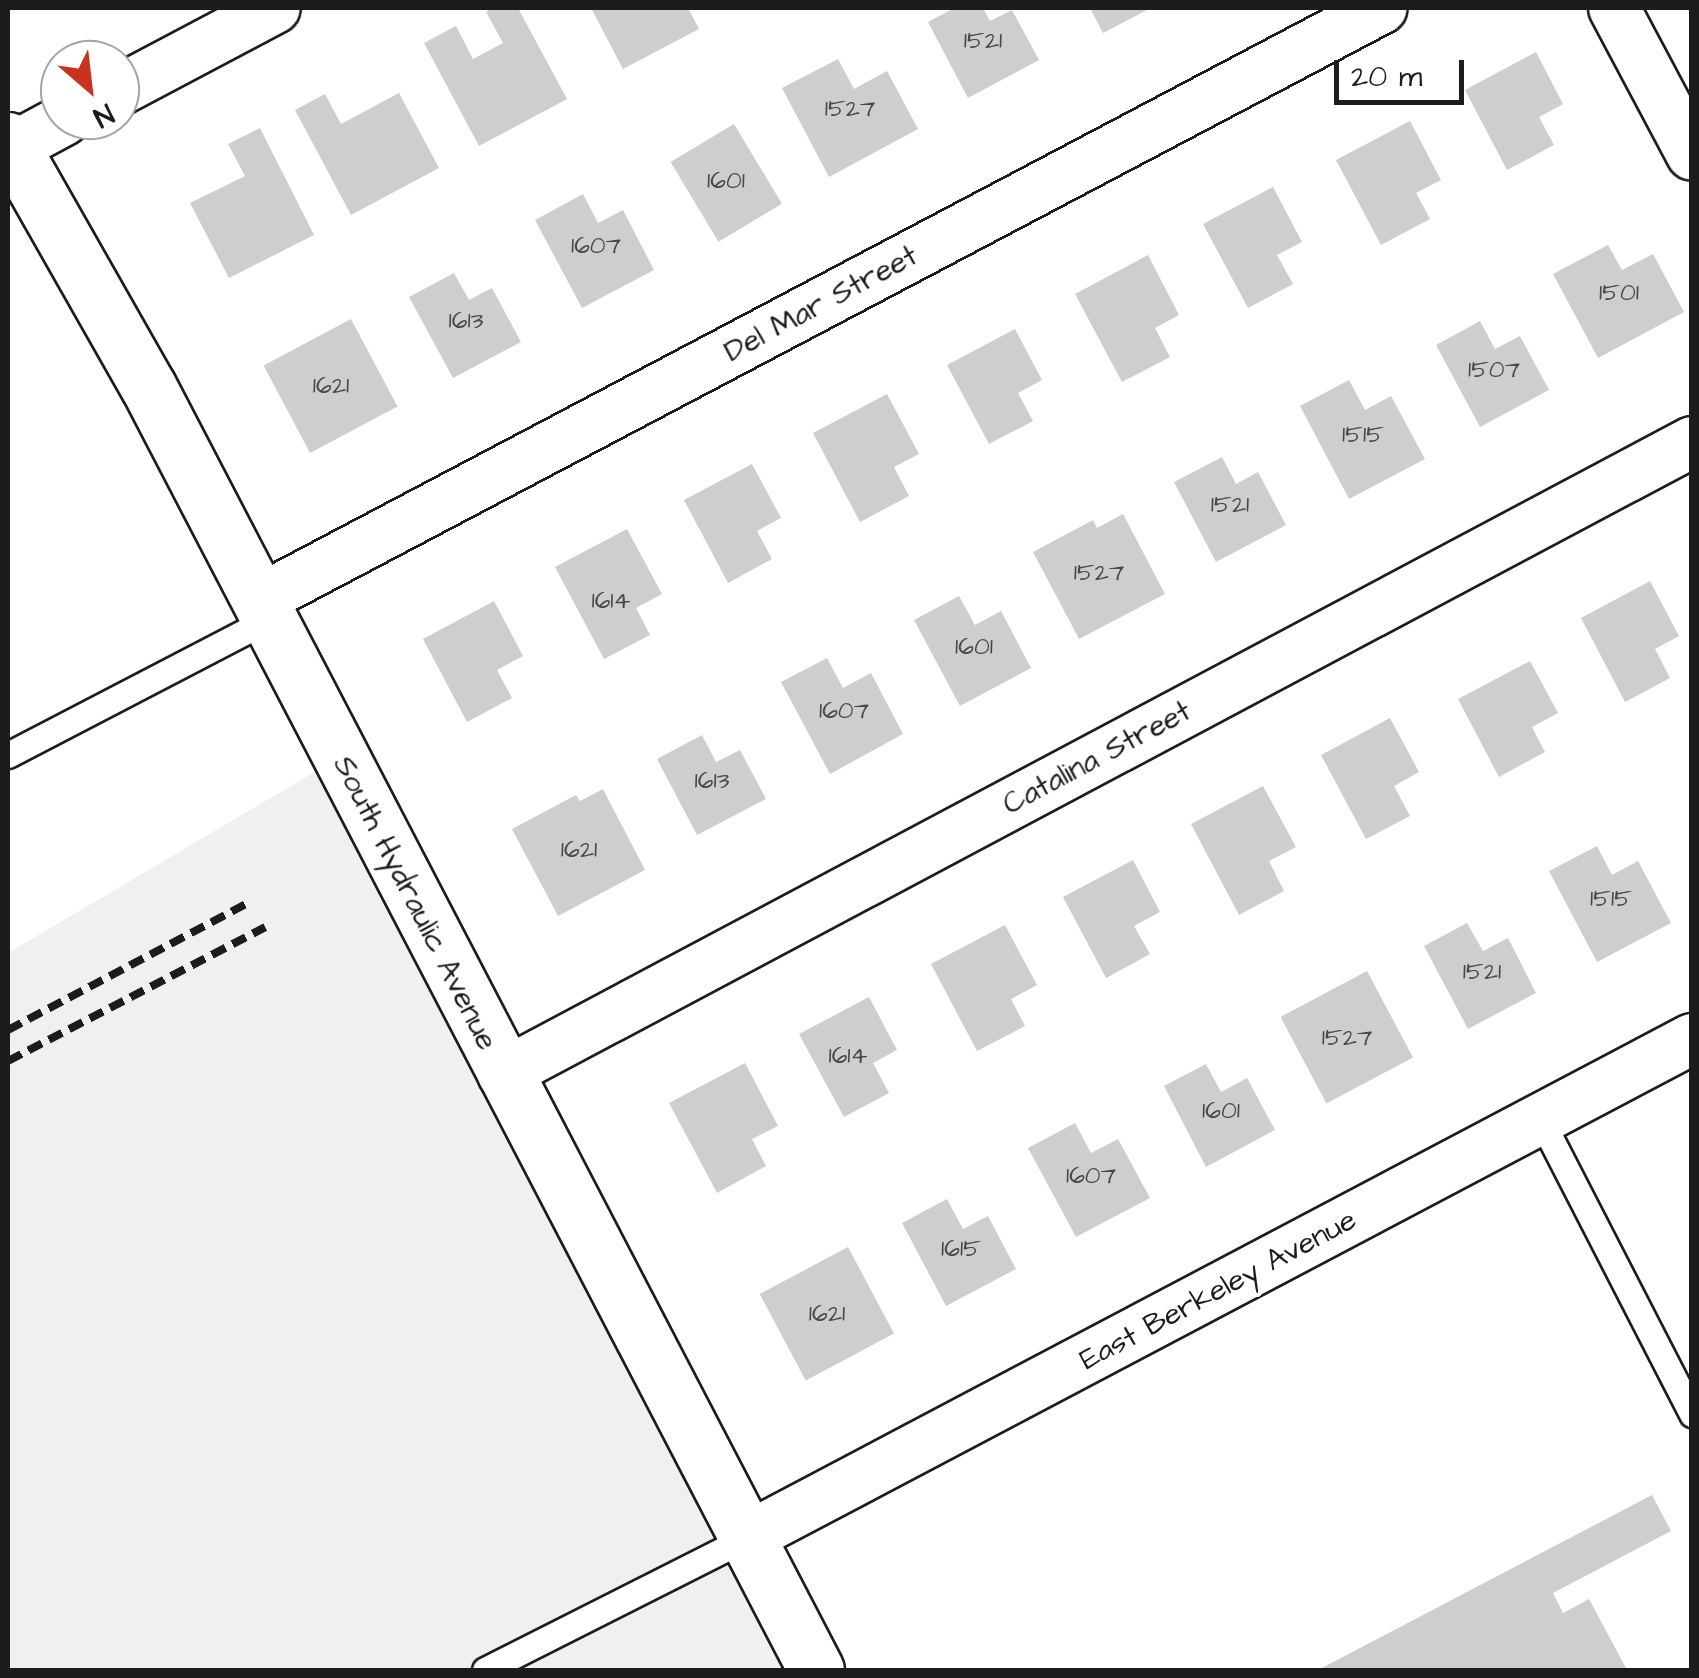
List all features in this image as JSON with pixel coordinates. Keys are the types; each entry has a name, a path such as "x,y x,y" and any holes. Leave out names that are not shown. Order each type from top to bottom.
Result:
{"street":[{"path":"140,79 274,8"},
{"name":"Del Mar Street","path":"264,610 1382,8"},
{"path":"1614,8 1692,154"},
{"path":"9,146 40,131"},
{"name":"South Hydraulic Avenue","path":"9,146 148,386 744,1539 816,1670"},
{"name":"Catalina Street","path":"503,1074 1692,442"},
{"name":"East Berkeley Avenue","path":"744,1539 1692,1039"}],"lane":[{"path":"8,755 264,610"},
{"path":"1541,1120 1692,1414"},
{"path":"485,1670 744,1539"}],"shaded area":[{"path":"340,757 825,1670 8,1670 8,953"}],"building":[{"path":"493,8 518,8 567,99 479,146 424,43 456,26 473,59 503,43 486,12"},
{"path":"591,8 688,8 699,29 623,69"},
{"path":"954,8 983,8 990,21 1012,10 1039,60 968,98 928,22"},
{"path":"1090,8 1151,8 1103,33"},
{"path":"1536,52 1563,104 1539,117 1554,145 1507,170 1465,90"},
{"path":"838,59 854,89 887,71 918,129 829,177 782,88"},
{"path":"399,93 439,168 351,215 295,110 325,94 341,124"},
{"path":"1410,121 1441,180 1416,193 1430,219 1381,245 1336,160"},
{"path":"734,124 782,204 718,242 671,162"},
{"path":"260,128 314,235 229,278 190,203 245,176 228,144"},
{"path":"1273,187 1302,242 1277,255 1293,284 1248,308 1203,224"},
{"path":"583,194 598,223 623,210 654,270 582,308 535,220"},
{"path":"1608,245 1622,270 1653,254 1684,312 1598,358 1553,274"},
{"path":"1148,255 1179,315 1155,328 1170,357 1122,382 1075,294"},
{"path":"454,273 469,300 492,288 521,342 453,378 409,297"},
{"path":"351,319 397,406 310,453 264,365"},
{"path":"1480,321 1495,349 1520,336 1549,390 1480,427 1436,345"},
{"path":"1015,329 1042,380 1018,393 1033,421 989,444 947,365"},
{"path":"1349,380 1365,410 1391,396 1425,459 1349,499 1300,406"},
{"path":"887,394 919,454 894,467 909,496 860,522 813,433"},
{"path":"1222,457 1236,484 1258,472 1286,525 1216,562 1174,482"},
{"path":"752,464 781,518 757,531 772,559 728,583 684,500"},
{"path":"1123,514 1165,594 1079,639 1033,552 1093,520 1097,528"},
{"path":"627,529 662,594 636,608 650,635 604,659 555,567"},
{"path":"1650,581 1679,636 1655,649 1670,678 1625,702 1581,618"},
{"path":"959,596 975,625 1001,611 1031,668 960,706 914,620"},
{"path":"494,601 523,656 497,670 512,698 467,722 423,639"},
{"path":"827,658 843,688 871,673 903,734 830,774 781,682"},
{"path":"1530,661 1558,713 1532,727 1545,752 1499,777 1458,699"},
{"path":"1390,718 1419,772 1394,786 1410,816 1366,839 1321,755"},
{"path":"702,735 716,762 740,750 766,799 697,835 657,759"},
{"path":"1263,786 1296,847 1269,861 1284,891 1239,915 1191,824"},
{"path":"603,789 645,870 558,916 512,829 576,795 580,801"},
{"path":"1597,846 1612,875 1638,861 1671,923 1597,962 1549,871"},
{"path":"1133,860 1160,912 1134,926 1150,954 1106,978 1063,897"},
{"path":"1467,923 1483,951 1508,938 1536,993 1468,1029 1424,946"},
{"path":"1005,925 1037,985 1011,999 1025,1026 977,1051 931,964"},
{"path":"1367,971 1413,1058 1326,1104 1280,1017"},
{"path":"869,997 897,1050 873,1063 889,1093 844,1117 799,1034"},
{"path":"745,1063 778,1126 752,1139 766,1166 717,1193 669,1103"},
{"path":"1206,1064 1221,1092 1247,1078 1275,1130 1206,1167 1164,1086"},
{"path":"1075,1123 1091,1153 1118,1139 1150,1198 1076,1237 1028,1148"},
{"path":"947,1199 963,1229 988,1216 1016,1269 946,1306 902,1223"},
{"path":"848,1247 894,1334 806,1380 760,1294"},
{"path":"1652,1495 1671,1531 1553,1593 1563,1613 1589,1599 1627,1670 1318,1670"}],"railway":[{"path":"8,1030 250,902"},
{"path":"8,1061 265,927"}]}
